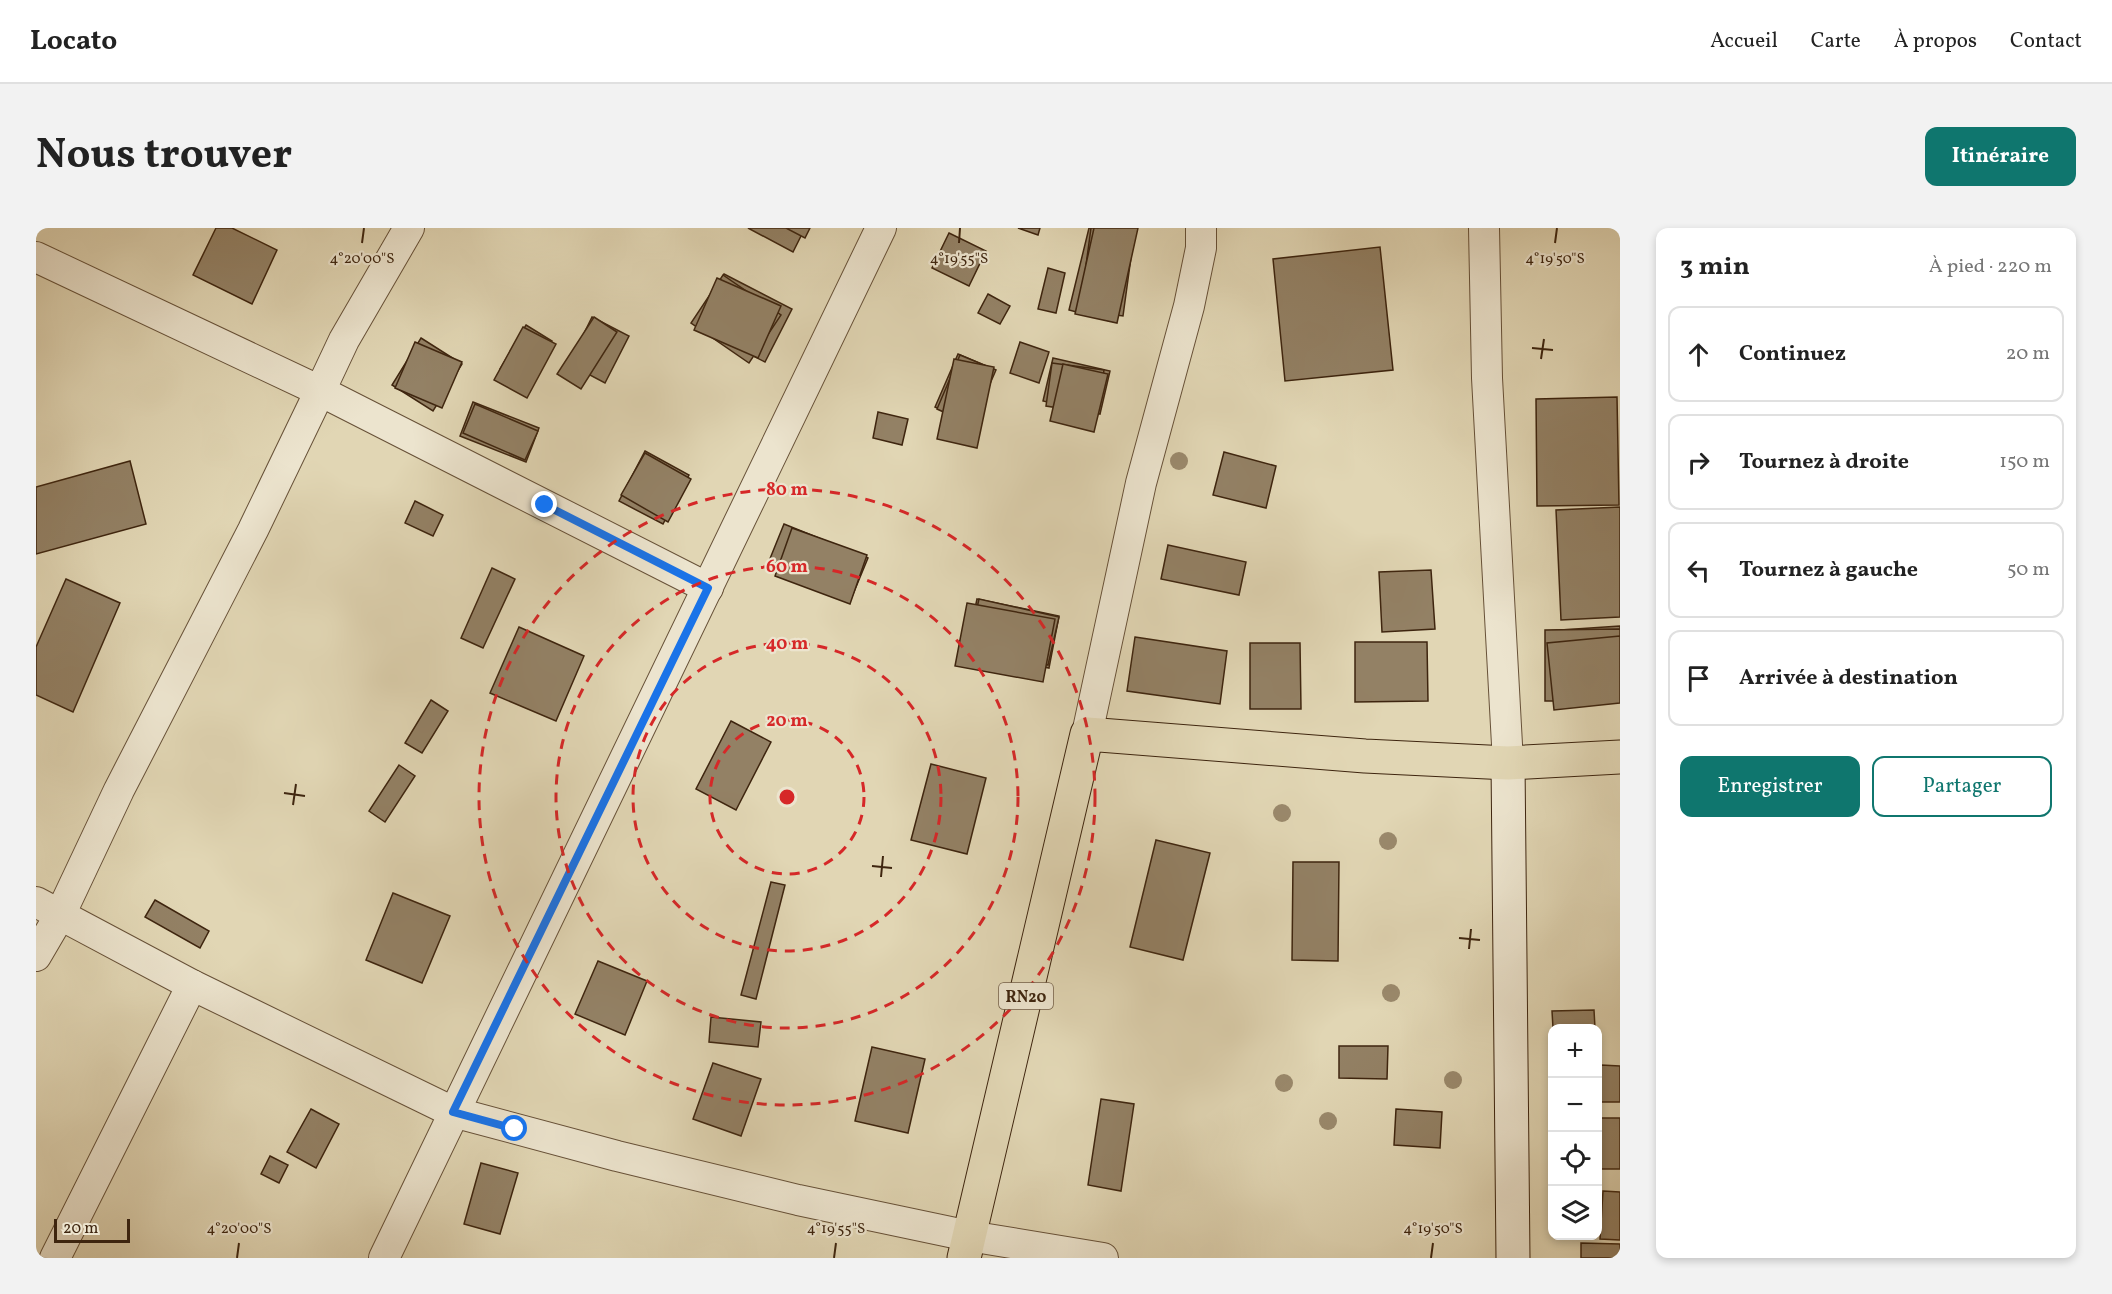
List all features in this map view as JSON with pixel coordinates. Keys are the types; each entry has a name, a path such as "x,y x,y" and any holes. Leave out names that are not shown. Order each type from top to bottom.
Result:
{"main road":[{"path":"1087,734 1365,756 1508,763 1620,757"},
{"name":"RN20","path":"967,1247 1087,734"}],"street":[{"path":"36,956 48,908 119,790 253,530 344,340 409,228"},
{"path":"384,1258 881,228"},
{"path":"1087,734 1141,483 1189,306 1201,248 1201,228"},
{"path":"1484,228 1487,378 1508,763 1513,1258"},
{"path":"36,257 320,391 708,588"},
{"path":"48,908 192,985 453,1112 616,1156 798,1200 967,1247 1103,1258"},
{"path":"55,1258 192,985"}],"building":[{"path":"216,228 232,228 277,250 252,304 193,275"},
{"path":"748,228 805,228 793,252"},
{"path":"786,228 810,228 805,238"},
{"path":"1018,228 1040,228 1038,235"},
{"path":"1089,228 1133,228 1110,321 1069,310"},
{"path":"1091,228 1135,228 1123,316 1080,310"},
{"path":"1094,228 1138,228 1117,323 1075,314"},
{"path":"949,233 986,251 969,286 932,268"},
{"path":"1380,247 1393,370 1285,381 1273,259"},
{"path":"1048,268 1065,273 1056,313 1038,309"},
{"path":"724,274 792,309 765,362 698,328"},
{"path":"723,275 781,315 749,363 691,323"},
{"path":"717,278 781,306 758,358 694,330"},
{"path":"988,294 1010,306 1000,324 978,313"},
{"path":"592,317 629,336 605,383 569,364"},
{"path":"594,317 617,332 581,389 557,374"},
{"path":"526,325 552,341 526,385 500,369"},
{"path":"523,327 556,344 527,398 494,380"},
{"path":"421,338 462,364 433,411 392,385"},
{"path":"415,342 462,362 442,408 395,388"},
{"path":"1020,342 1049,352 1039,383 1010,373"},
{"path":"958,354 993,369 970,422 935,407"},
{"path":"960,355 996,370 972,425 937,409"},
{"path":"1053,358 1110,371 1100,414 1043,401"},
{"path":"954,359 994,367 977,448 937,439"},
{"path":"1052,363 1104,370 1097,414 1046,406"},
{"path":"1063,364 1108,374 1094,432 1050,421"},
{"path":"1617,397 1619,505 1537,506 1536,399"},
{"path":"473,402 539,428 526,462 460,436"},
{"path":"475,404 538,431 525,460 463,433"},
{"path":"878,412 908,419 902,445 873,438"},
{"path":"645,451 689,475 663,524 619,501"},
{"path":"1224,452 1276,466 1266,508 1213,495"},
{"path":"645,453 691,479 668,522 621,495"},
{"path":"130,461 146,524 36,554 36,487"},
{"path":"415,501 443,515 433,536 405,523"},
{"path":"1620,507 1620,617 1561,620 1556,510"},
{"path":"784,524 868,558 851,599 767,566"},
{"path":"792,528 867,555 850,604 775,576"},
{"path":"1168,545 1246,562 1239,595 1161,579"},
{"path":"492,568 515,579 483,648 461,638"},
{"path":"1431,570 1435,629 1382,632 1379,572"},
{"path":"66,579 120,603 73,712 36,695 36,647"},
{"path":"977,599 1059,616 1049,668 966,651"},
{"path":"979,599 1059,617 1048,665 968,647"},
{"path":"967,603 1055,619 1043,682 955,666"},
{"path":"1620,626 1620,695 1551,700 1546,631"},
{"path":"519,627 584,656 556,721 490,693"},
{"path":"1620,629 1620,701 1545,701 1545,630"},
{"path":"1620,636 1620,703 1554,710 1547,643"},
{"path":"1135,637 1227,651 1220,704 1127,691"},
{"path":"1355,642 1427,642 1428,701 1355,702"},
{"path":"1250,643 1300,643 1301,709 1250,709"},
{"path":"431,700 448,711 422,753 405,743"},
{"path":"731,721 771,742 736,810 696,789"},
{"path":"931,764 986,778 967,854 911,840"},
{"path":"399,765 415,776 385,822 369,811"},
{"path":"1156,840 1210,853 1183,960 1130,947"},
{"path":"1293,862 1339,862 1338,961 1292,960"},
{"path":"771,882 785,885 756,999 741,995"},
{"path":"393,893 450,916 422,983 366,960"},
{"path":"155,900 209,931 200,948 145,917"},
{"path":"598,961 647,981 625,1035 575,1014"},
{"path":"1594,1010 1595,1024 1553,1024 1552,1011"},
{"path":"711,1017 761,1022 758,1047 709,1042"},
{"path":"1339,1046 1388,1046 1387,1079 1339,1078"},
{"path":"872,1047 925,1059 908,1133 855,1121"},
{"path":"713,1063 761,1079 741,1136 693,1119"},
{"path":"1602,1065 1620,1066 1620,1102 1602,1102"},
{"path":"1101,1099 1134,1104 1121,1191 1088,1185"},
{"path":"311,1109 339,1124 316,1168 287,1152"},
{"path":"1396,1109 1442,1112 1440,1148 1394,1145"},
{"path":"1602,1118 1620,1118 1620,1169 1602,1169"},
{"path":"270,1156 288,1165 279,1183 261,1174"},
{"path":"481,1163 518,1173 500,1234 464,1224"},
{"path":"1603,1191 1620,1192 1620,1240 1602,1239"},
{"path":"1581,1243 1620,1244 1620,1258 1581,1258"}],"route":[{"path":"515,1129 453,1112 708,588 545,505"}]}
